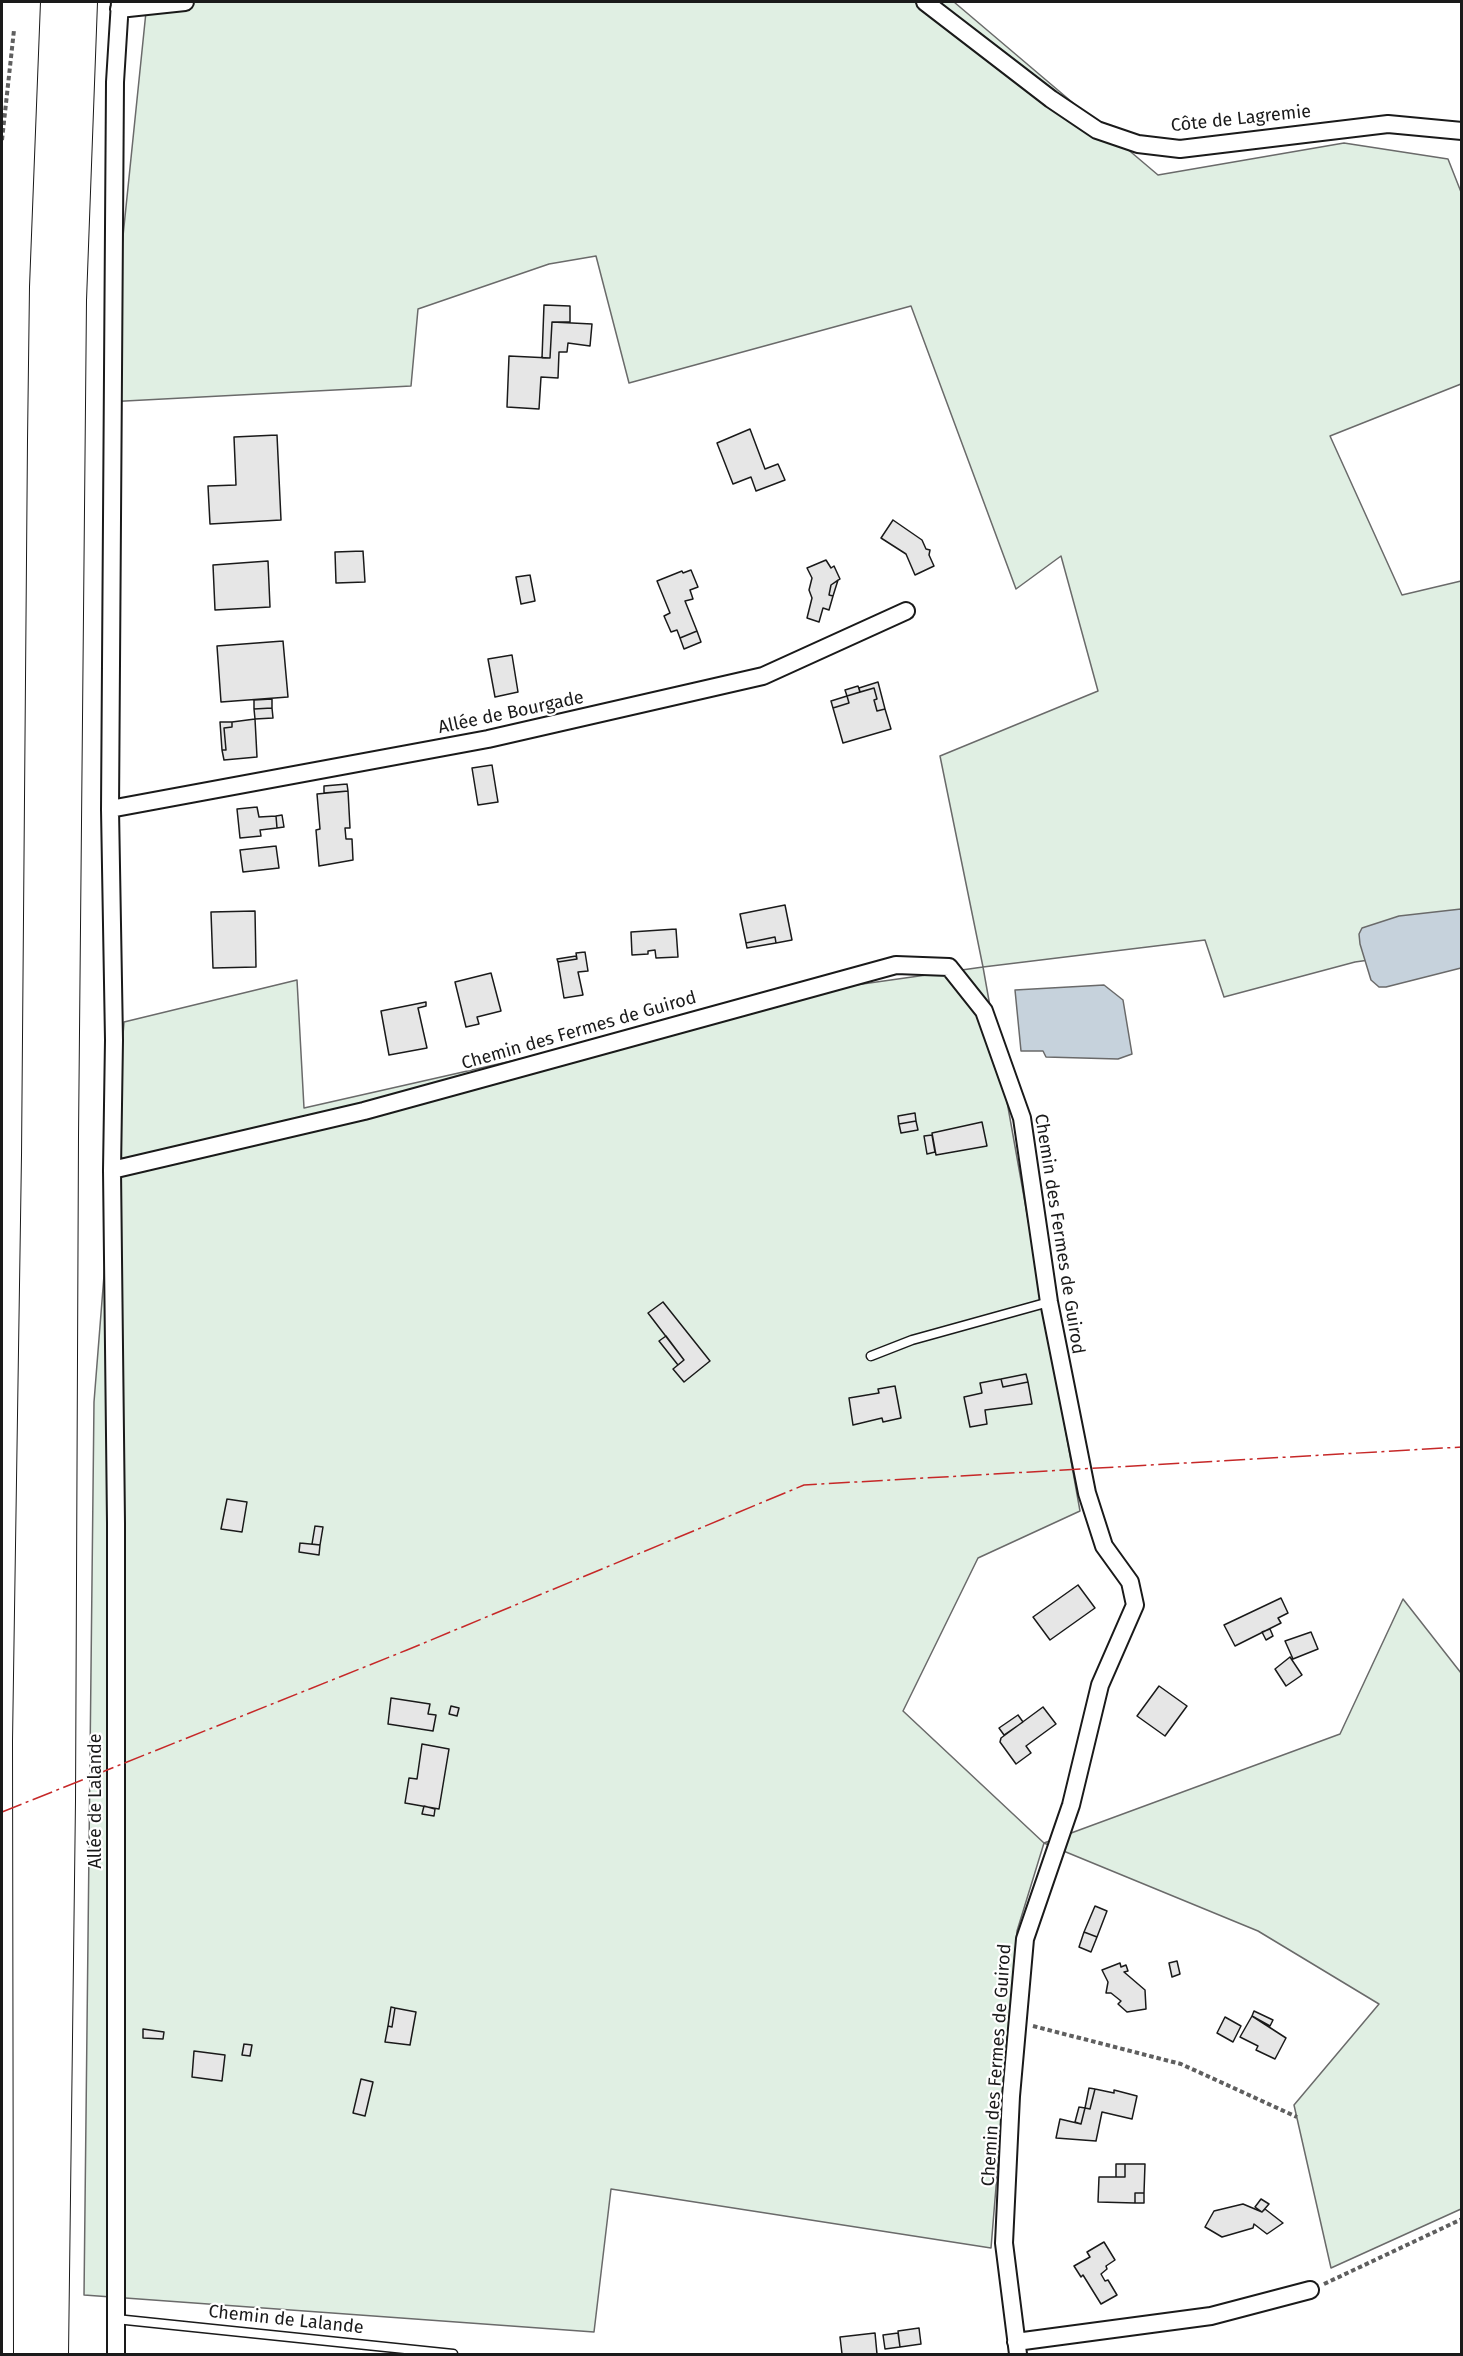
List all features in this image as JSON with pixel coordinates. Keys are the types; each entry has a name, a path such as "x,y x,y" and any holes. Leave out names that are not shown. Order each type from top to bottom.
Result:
{"highway":[{"path":"30,2355 29,1740 38,1143 43,464 46,287 57,2"},
{"path":"52,2355 59,1800 62,1148 70,312 81,2"}],"street":[{"path":"120,5 185,2"},
{"name":"Côte de Lagremie","path":"925,2 1051,99 1097,130 1138,144 1180,148 1388,124 1461,131"},
{"name":"Allée de Lalande","path":"116,2355 116,1523 112,1248 114,1040 110,809 115,93 120,5"},
{"name":"Allée de Bourgade","path":"110,809 488,740 763,676 906,611"},
{"name":"Chemin des Fermes de Guirod","path":"112,1170 364,1111 896,965 949,967 984,1011 1022,1118 1049,1302 1087,1493 1104,1546 1130,1582 1135,1605 1100,1685 1071,1806 1025,1939 1011,2097 1004,2244 1017,2348"},
{"path":"1017,2348 1211,2316 1310,2290"}],"lane":[{"path":"872,1356 912,1340 1049,1302"},
{"name":"Chemin de Lalande","path":"115,2319 453,2355"}],"path":[{"path":"2,140 14,30"},
{"path":"1018,2022 1181,2064 1297,2117"},
{"path":"1310,2290 1461,2219"}],"green space":[{"path":"147,2 954,2 1158,175 1344,143 1448,159 1461,192 1461,384 1330,436 1402,595 1461,581 1461,947 1355,962 1224,997 1205,940 983,967 940,756 1098,691 1061,556 1016,589 911,306 629,383 596,256 549,264 418,309 411,386 106,402"},
{"path":"983,967 1080,1511 978,1558 903,1711 1044,1843 1017,1931 991,2248 611,2189 594,2332 84,2295 94,1402 124,1022 297,980 304,1108 834,988"},
{"path":"1403,1599 1461,1673 1461,2209 1331,2268 1294,2105 1379,2004 1258,1931 1044,1843 1340,1734"}],"shaded area":[{"path":"1461,909 1461,968 1386,987 1379,987 1371,980 1360,944 1359,934 1362,928 1399,916"},
{"path":"1104,985 1123,1000 1132,1054 1118,1059 1046,1057 1043,1051 1021,1051 1015,990"}],"building":[{"path":"544,305 570,306 570,322 552,322 550,358 542,358"},
{"path":"552,322 592,324 590,346 568,343 567,352 559,352 558,378 541,377 539,409 507,407 509,356 550,358"},
{"path":"750,429 765,469 778,464 785,480 756,491 751,477 733,484 717,443"},
{"path":"277,435 281,520 210,524 208,486 236,485 234,437"},
{"path":"893,520 922,540 926,549 930,550 929,555 934,566 915,575 906,554 881,538"},
{"path":"363,551 365,582 336,583 335,552"},
{"path":"826,560 831,568 834,566 840,579 831,585 829,595 833,596 829,610 823,608 819,622 807,618 812,598 809,590 812,578 807,568"},
{"path":"268,561 270,607 215,610 213,565"},
{"path":"691,570 698,587 690,590 693,599 685,601 697,631 680,638 677,630 671,632 664,616 670,613 657,581 682,571 683,573"},
{"path":"530,575 535,601 521,604 516,577"},
{"path":"838,580 833,596 829,595 831,585"},
{"path":"697,631 701,642 684,649 680,638"},
{"path":"283,641 288,697 221,702 217,646"},
{"path":"512,655 518,692 495,697 488,659"},
{"path":"878,682 885,709 877,711 874,688 860,692 859,688"},
{"path":"858,686 860,692 847,696 845,690"},
{"path":"874,688 877,711 885,709 891,729 843,743 833,708 849,703 847,696"},
{"path":"847,696 849,703 833,708 831,701"},
{"path":"272,699 272,708 254,709 254,700"},
{"path":"272,708 273,718 255,719 254,709"},
{"path":"255,719 257,757 224,760 222,750 226,750 224,728 232,727 232,722"},
{"path":"220,722 232,722 232,727 224,728 226,750 222,750"},
{"path":"492,765 498,802 478,805 472,768"},
{"path":"347,784 348,791 324,793 324,786"},
{"path":"348,791 350,828 345,828 346,839 352,839 353,860 319,866 316,830 320,829 317,794"},
{"path":"257,807 259,817 276,816 277,828 260,830 261,836 240,838 237,809"},
{"path":"282,815 284,827 277,828 276,816"},
{"path":"276,846 279,868 243,872 240,850"},
{"path":"785,905 792,940 776,943 775,937 746,943 740,914"},
{"path":"255,911 256,967 213,968 211,912"},
{"path":"676,929 678,957 656,958 655,950 648,951 648,954 632,955 631,932"},
{"path":"775,937 776,943 747,948 746,943"},
{"path":"585,952 588,971 578,972 583,995 564,998 558,962 577,959 576,953"},
{"path":"576,956 577,959 558,962 557,959"},
{"path":"491,973 501,1011 477,1017 479,1024 466,1027 455,982"},
{"path":"426,1002 426,1006 418,1008 427,1048 389,1055 381,1011"},
{"path":"915,1113 916,1121 899,1124 898,1116"},
{"path":"916,1121 918,1130 901,1133 899,1124"},
{"path":"982,1122 987,1146 936,1155 932,1133"},
{"path":"932,1135 935,1152 927,1154 924,1136"},
{"path":"663,1302 710,1361 684,1382 673,1369 684,1360 648,1313"},
{"path":"666,1336 684,1360 678,1365 659,1341"},
{"path":"1026,1374 1028,1382 1003,1387 1001,1379"},
{"path":"1001,1379 1003,1387 1028,1382 1032,1404 985,1410 987,1424 970,1427 964,1397 982,1393 980,1383"},
{"path":"895,1386 901,1418 883,1422 882,1418 853,1425 849,1398 879,1393 878,1389"},
{"path":"227,1499 247,1502 242,1532 221,1529"},
{"path":"315,1526 323,1527 320,1545 312,1544"},
{"path":"300,1543 320,1545 319,1555 299,1552"},
{"path":"1078,1585 1095,1608 1050,1640 1033,1617"},
{"path":"1281,1598 1288,1613 1278,1618 1281,1623 1235,1646 1224,1625"},
{"path":"1270,1629 1273,1636 1266,1640 1262,1632"},
{"path":"1311,1632 1318,1649 1293,1659 1285,1641"},
{"path":"1290,1657 1302,1675 1286,1686 1275,1669"},
{"path":"1159,1686 1187,1706 1165,1736 1137,1716"},
{"path":"391,1698 430,1704 428,1714 436,1715 433,1731 388,1724"},
{"path":"451,1706 459,1708 457,1716 449,1714"},
{"path":"1043,1707 1056,1724 1026,1746 1031,1753 1016,1764 1000,1742 1001,1738"},
{"path":"1018,1715 1023,1722 1004,1735 999,1728"},
{"path":"422,1744 449,1749 439,1809 405,1803 409,1778 417,1779"},
{"path":"424,1806 435,1809 434,1816 422,1814"},
{"path":"1095,1906 1107,1911 1097,1937 1084,1932"},
{"path":"1084,1932 1097,1937 1091,1952 1079,1947"},
{"path":"1177,1961 1180,1974 1172,1977 1169,1963"},
{"path":"1120,1963 1121,1967 1126,1965 1128,1971 1124,1972 1145,1990 1146,2009 1127,2012 1118,2004 1121,2001 1111,1993 1106,1993 1108,1982 1102,1970"},
{"path":"391,2007 395,2008 392,2027 388,2026"},
{"path":"395,2008 416,2012 410,2045 385,2042 388,2026 392,2027"},
{"path":"1254,2011 1273,2020 1270,2026 1252,2016"},
{"path":"1252,2016 1286,2038 1275,2059 1256,2050 1258,2046 1240,2037"},
{"path":"1225,2017 1241,2026 1233,2042 1217,2033"},
{"path":"143,2029 164,2032 163,2039 143,2038"},
{"path":"244,2044 252,2045 250,2056 242,2055"},
{"path":"194,2051 225,2055 222,2081 192,2077"},
{"path":"361,2079 373,2082 365,2116 353,2113"},
{"path":"1089,2088 1095,2089 1090,2109 1085,2108"},
{"path":"1095,2089 1114,2093 1114,2090 1137,2096 1132,2119 1102,2112 1096,2141 1056,2138 1060,2119 1081,2124 1085,2108 1090,2109"},
{"path":"1079,2107 1085,2108 1081,2124 1075,2122"},
{"path":"1116,2164 1125,2164 1125,2177 1116,2177"},
{"path":"1125,2164 1145,2164 1144,2193 1135,2193 1135,2203 1098,2202 1099,2177 1125,2177"},
{"path":"1135,2193 1144,2193 1144,2203 1135,2203"},
{"path":"1261,2199 1269,2204 1262,2212 1255,2207"},
{"path":"1243,2204 1262,2212 1265,2209 1283,2223 1267,2234 1254,2224 1253,2228 1222,2237 1205,2227 1214,2211"},
{"path":"1104,2242 1115,2260 1106,2266 1107,2269 1101,2274 1105,2281 1108,2280 1117,2295 1101,2304 1083,2275 1081,2277 1074,2266 1090,2257 1087,2252"},
{"path":"919,2328 921,2344 900,2347 898,2331"},
{"path":"875,2333 877,2354 842,2354 840,2337"},
{"path":"898,2333 900,2347 885,2349 883,2335"}],"power":[{"path":"2,1812 407,1650 804,1485 1462,1447"}]}
